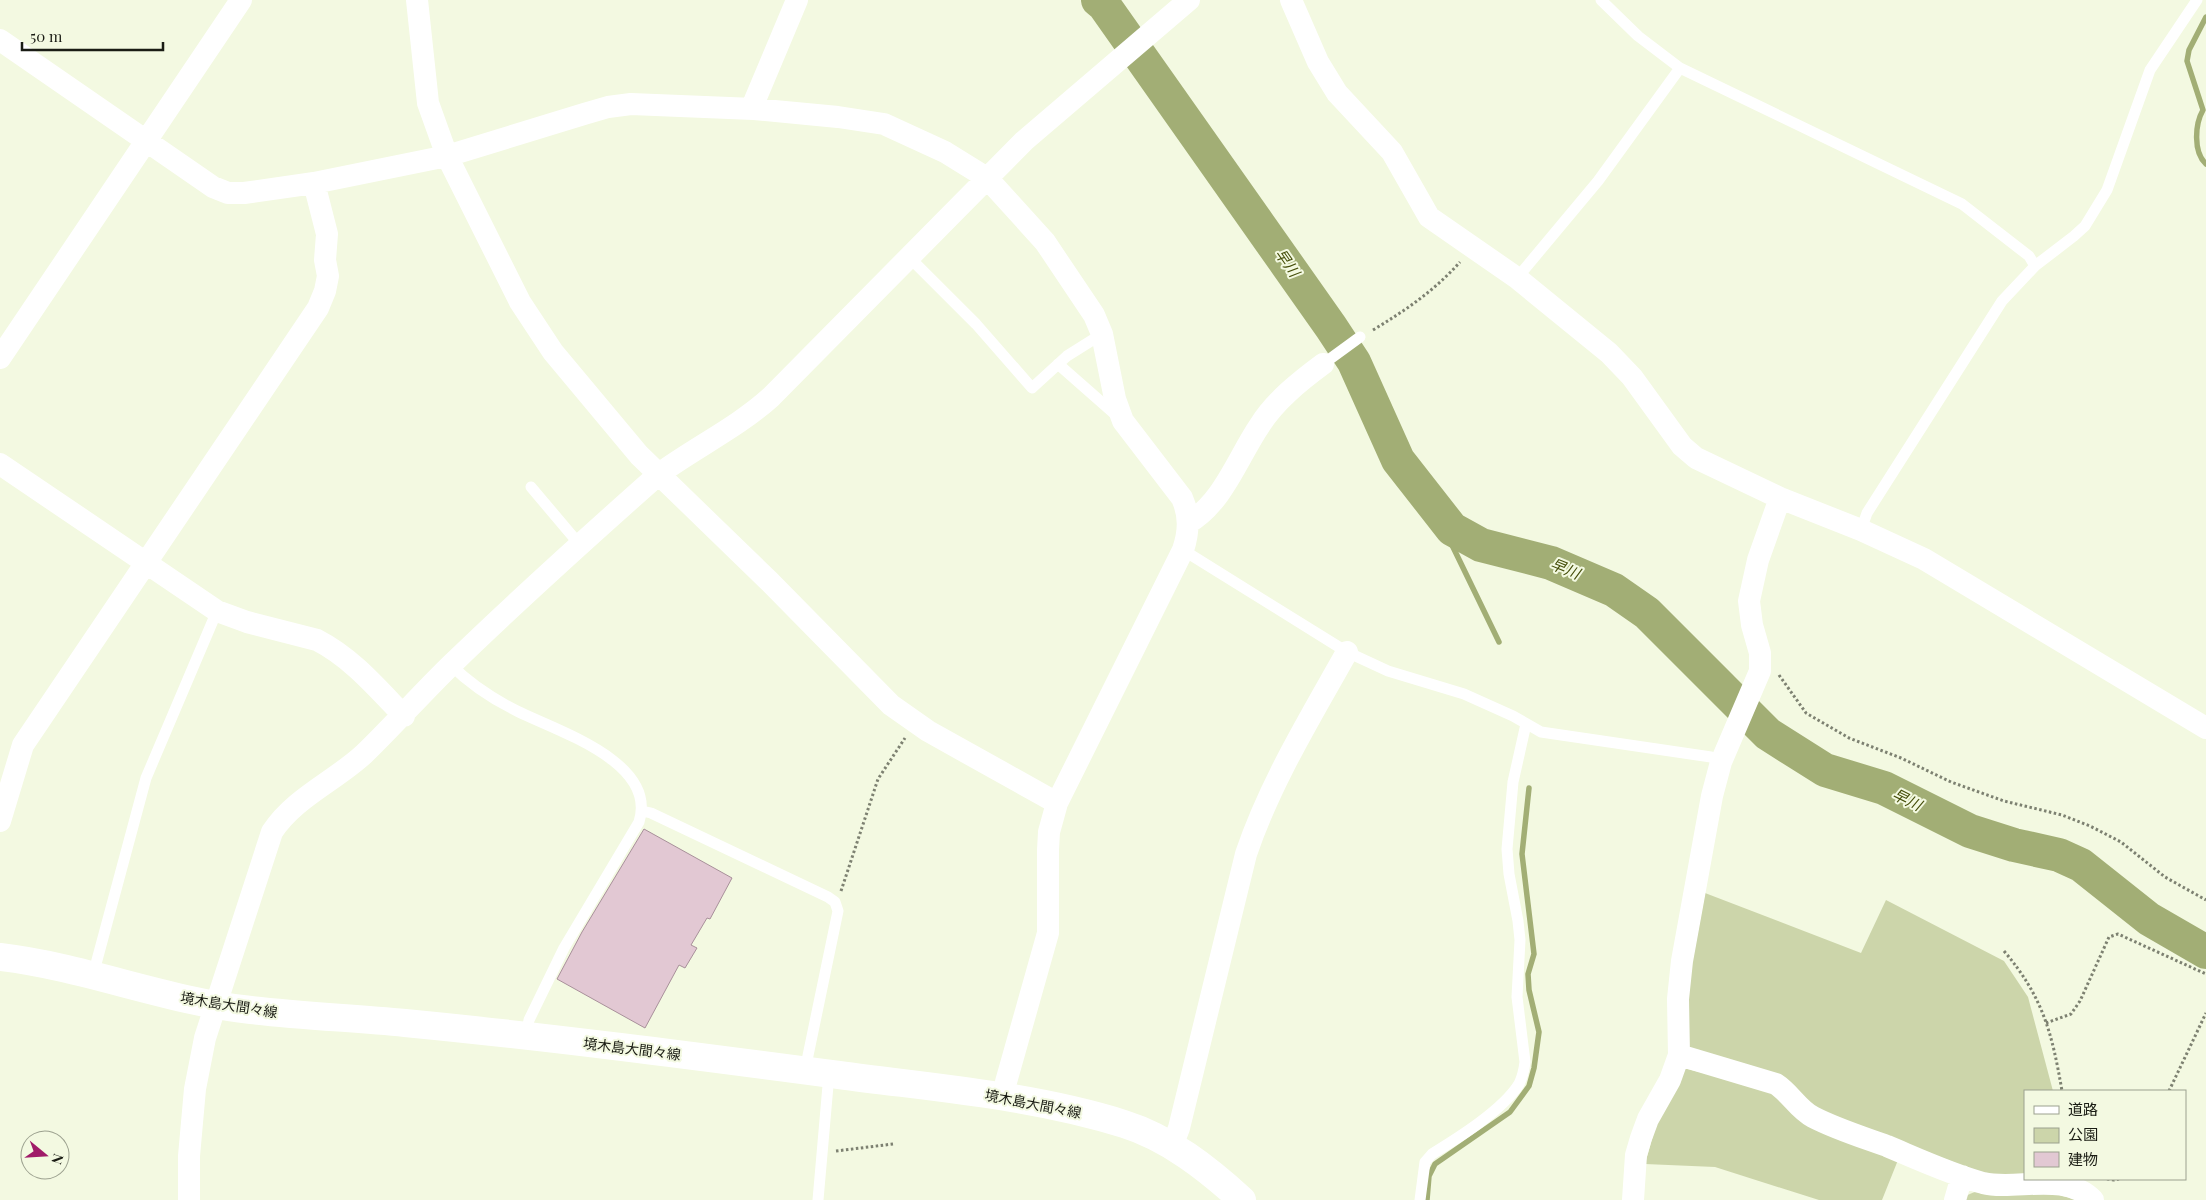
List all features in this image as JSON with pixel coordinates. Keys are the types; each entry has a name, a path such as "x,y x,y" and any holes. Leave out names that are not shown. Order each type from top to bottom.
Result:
{"main road":[{"name":"境木島大間々線","path":"0,957 93,975 151,991 215,1005 250,1010 526,1036 817,1072 1004,1098 1058,1108 1126,1124 1172,1146 1196,1162 1242,1200"}],"street":[{"path":"0,358 241,0"},
{"path":"417,0 428,103 447,156 520,302 553,352 640,455 770,582 891,705 914,721 1057,803"},
{"path":"754,109 797,0"},
{"path":"189,1200 189,1156 195,1089 205,1038 272,832 286,815 357,760 404,716 451,665 659,474 758,409 1024,141 1109,66 1189,0"},
{"path":"1291,0 1318,62 1337,93 1392,152 1429,217 1517,278 1610,353 1632,377 1671,432 1696,458 1780,498 1861,530 1924,559 2206,728"},
{"path":"0,40 212,187 228,193 244,193 314,183 447,156 608,107 631,104 754,109 838,117 884,124 945,152 987,178 1046,242 1094,315 1102,334 1115,399 1123,421 1182,498 1187,510 1188,522 1188,534 1184,550 1057,803 1049,832 1047,941 1006,1082 1004,1098"},
{"path":"0,821 18,756 23,745 318,308 325,291 328,276 325,260 327,234 314,183"},
{"path":"1188,522 1206,510 1218,495 1261,423 1301,380 1323,364"},
{"path":"0,464 217,611 247,622 317,640 327,645 352,663 404,716"},
{"path":"1633,1200 1636,1155 1641,1138 1648,1119 1670,1080 1679,1055 1678,999 1682,961 1704,830 1721,762 1734,731 1766,674 1760,671 1760,653 1752,626 1749,601 1758,560 1780,498"},
{"path":"1172,1146 1179,1128 1246,854 1255,828 1273,786 1346,652"},
{"path":"1679,1055 1776,1084 1785,1090 1811,1116 1962,1176 1995,1184 2028,1183 2063,1187 2079,1190 2093,1200"},
{"path":"1955,1200 1962,1176"}],"lane":[{"path":"1601,0 1638,36 1680,68 1962,204 2030,256 2035,266"},
{"path":"1861,530 1867,514 2002,301 2035,266 2085,226 2097,208 2107,190 2150,70 2197,0"},
{"path":"1517,278 1598,181 1680,68"},
{"path":"909,257 976,324 1032,388 1058,364 1102,334"},
{"path":"1323,364 1360,337"},
{"path":"1058,364 1123,421"},
{"path":"531,486 580,545"},
{"path":"1184,550 1346,652 1388,671 1464,694 1506,712 1541,732 1711,757 1721,762"},
{"path":"93,975 146,778 217,611"},
{"path":"451,665 462,677 485,693 515,710 600,751 616,762 627,772 636,786 642,811 639,822 564,948 529,1020 526,1036"},
{"path":"1420,1200 1425,1162 1432,1154 1503,1104 1520,1083 1523,1072 1525,1062 1517,997 1519,930 1507,849 1513,782 1526,724"},
{"path":"642,811 660,817 835,902 838,911 817,1072 822,1153 818,1200"}],"path":[{"path":"1360,337 1410,308 1445,278 1473,246"},
{"path":"1766,674 1806,713 1849,738 1908,762 1950,782 2004,801 2062,815 2090,826 2121,842 2165,877 2206,900"},
{"path":"835,902 842,889 878,778 899,748 914,721"},
{"path":"2046,1023 2070,1014 2080,1001 2109,937 2118,934 2206,974"},
{"path":"2004,951 2020,969 2037,996 2054,1045 2062,1090"},
{"path":"2169,1090 2206,1013"},
{"path":"822,1153 893,1144"}],"green space":[{"path":"1705,893 1861,953 1886,900 2004,961 2028,997 2053,1090 2024,1090 2024,1176 1992,1177 1820,1111 1688,1048 1687,1008 1691,969"},
{"path":"1683,1068 1769,1089 1898,1160 1882,1200 1819,1200 1715,1167 1645,1164 1656,1125"},
{"path":"2034,1188 2077,1200 1962,1200 1967,1195 1985,1190"}],"building":[{"path":"644,829 732,878 710,919 707,918 691,945 697,948 685,968 679,965 645,1028 557,979 582,932"}],"waterway":[{"name":"早川","path":"1098,0 1104,5 1331,327 1354,362 1398,460 1452,529 1481,545 1551,563 1614,590 1647,613 1768,734 1825,770 1884,788 1970,831 2014,845 2059,855 2081,865 2149,919 2206,952"},
{"path":"2206,17 2189,50 2187,61 2203,110 2198,123 2197,145 2206,164"},
{"path":"1452,529 1452,545 1499,642"},
{"path":"1427,1200 1429,1176 1435,1164 1510,1112 1529,1086 1534,1068 1539,1032 1529,990 1528,974 1534,954 1522,854 1529,788"}]}
